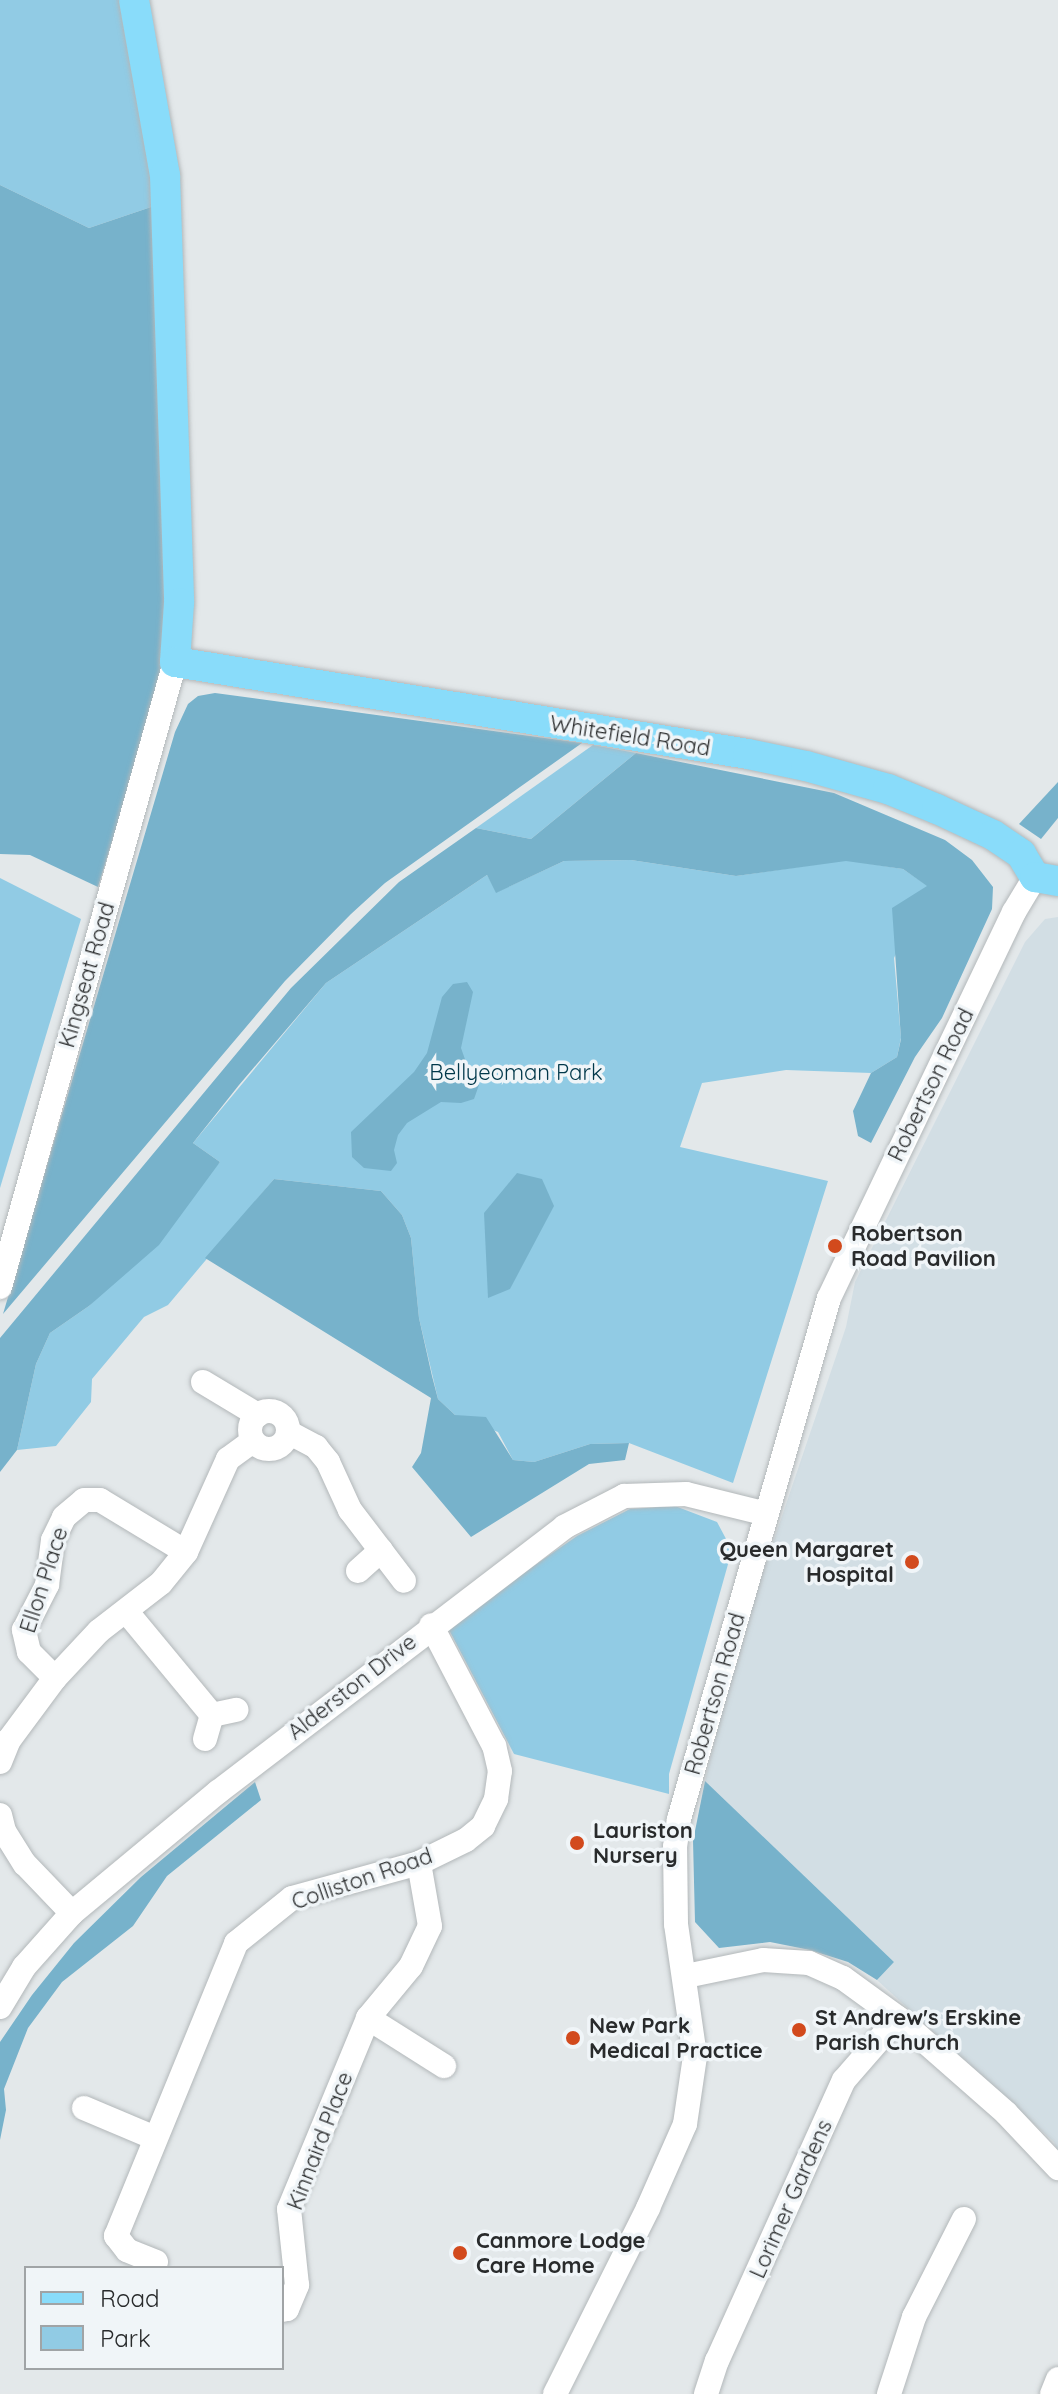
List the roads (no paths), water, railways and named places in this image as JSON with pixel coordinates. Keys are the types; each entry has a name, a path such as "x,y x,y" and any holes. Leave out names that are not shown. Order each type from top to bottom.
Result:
{"main road":[{"path":"134,0 165,175 179,603 175,662"},
{"name":"Whitefield Road","path":"175,662 748,754 842,775 937,809 993,835 1021,854 1047,879"}],"street":[{"name":"Kingseat Road","path":"0,1287 175,662"},
{"name":"Robertson Road","path":"555,2394 648,2208 685,2124 695,2056 686,1976 676,1924 675,1847 679,1819 829,1298 1014,912 1047,879"},
{"path":"203,1382 258,1415"},
{"path":"288,1432 283,1443 274,1449 262,1449 253,1441 250,1424 258,1415 269,1411 281,1415 288,1432 316,1447 328,1462 350,1510 404,1581"},
{"path":"0,1762 9,1740 55,1678 99,1631 161,1583 186,1552 228,1459 253,1441"},
{"name":"Alderston Drive","path":"0,2007 24,1967 72,1913 218,1792 431,1625 564,1527 624,1496 686,1494 767,1514"},
{"name":"Ellon Place","path":"55,1678 29,1652 24,1630 47,1585 53,1540 64,1517 84,1500 100,1500 186,1552"},
{"path":"358,1571 381,1550"},
{"path":"126,1611 212,1715"},
{"name":"Colliston Road","path":"156,2262 127,2250 116,2236 236,1943 292,1898 419,1863 466,1840 483,1826 496,1799 500,1771 494,1746 431,1625"},
{"path":"212,1715 236,1710"},
{"path":"205,1739 212,1715"},
{"path":"1,1827 25,1864 72,1913"},
{"name":"Kinnaird Place","path":"284,2310 297,2285 289,2209 368,2018 411,1966 430,1926 419,1863"},
{"path":"686,1976 763,1960 809,1963 843,1978 898,2018 1006,2113 1058,2168"},
{"path":"368,2018 444,2066"},
{"name":"Lorimer Gardens","path":"706,2394 717,2361 844,2080 898,2018"},
{"path":"84,2108 155,2138"},
{"path":"889,2394 914,2317 964,2219"},
{"path":"1052,2394 1058,2379"}],"place":[{"name":"Robertson Road Pavilion","path":"835,1246"},
{"name":"Queen Margaret Hospital","path":"912,1562"},
{"name":"Lauriston Nursery","path":"577,1843"},
{"name":"St Andrew's Erskine Parish Church","path":"799,2030"},
{"name":"New Park Medical Practice","path":"573,2038"},
{"name":"Canmore Lodge Care Home","path":"460,2253"}],"park label":[{"name":"Bellyeoman Park","path":"516,1073"}]}
